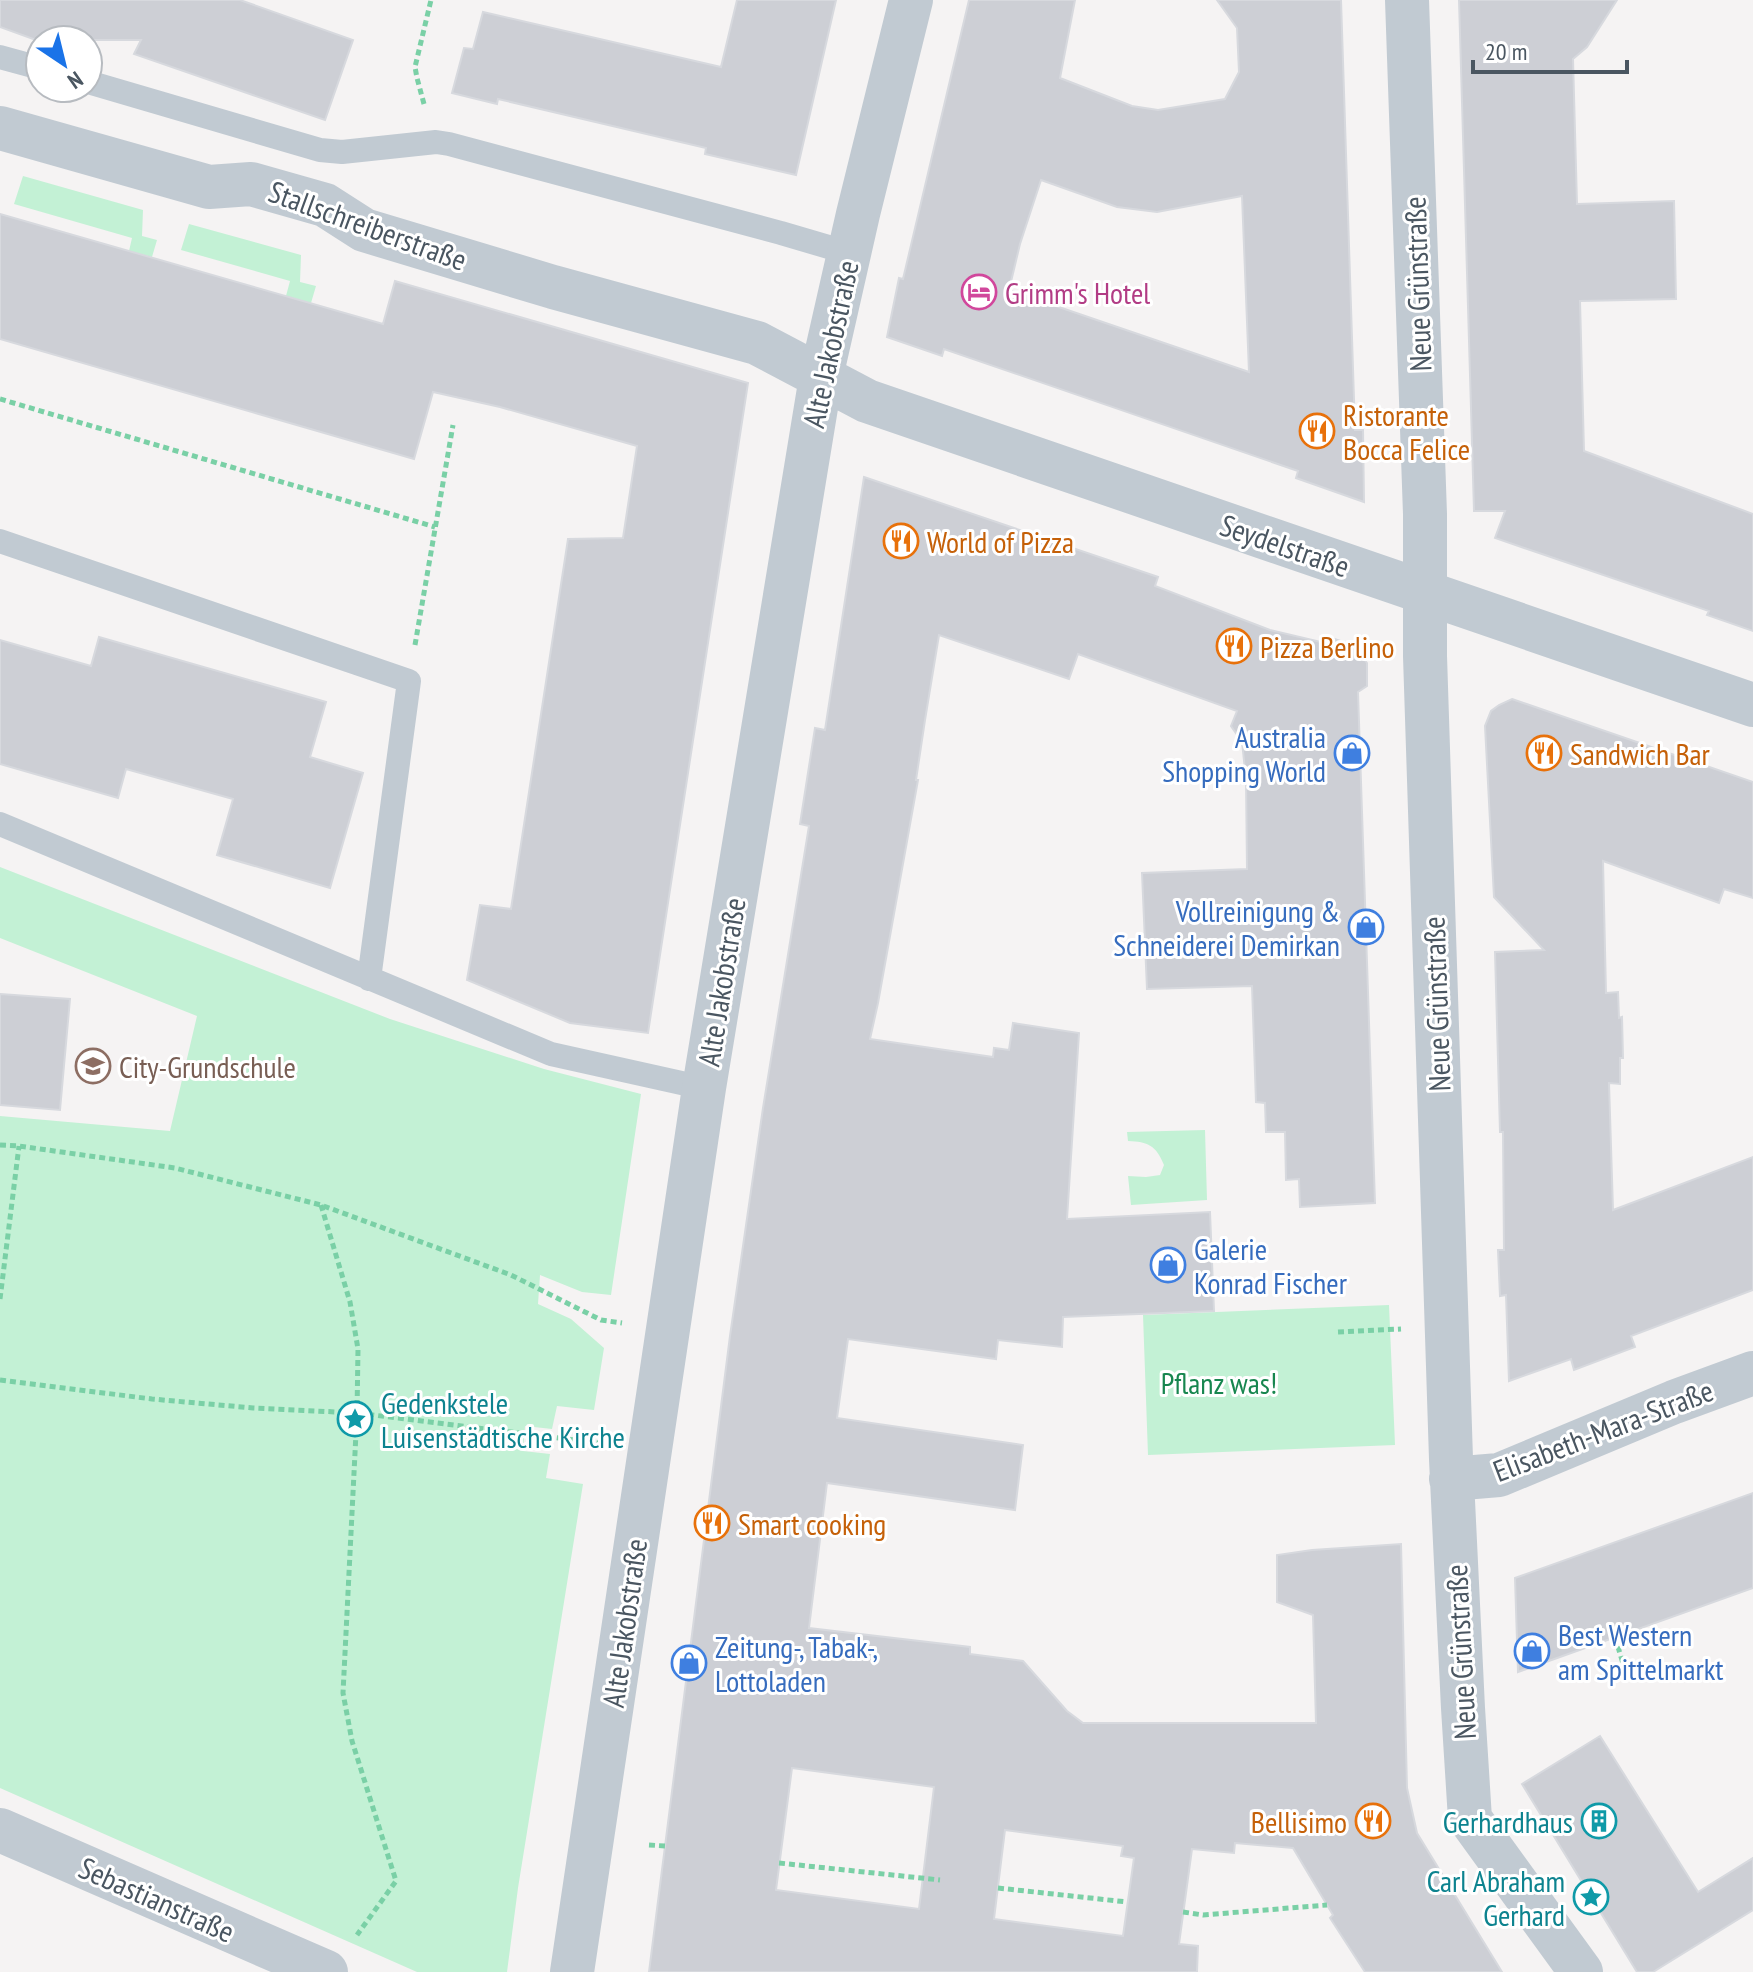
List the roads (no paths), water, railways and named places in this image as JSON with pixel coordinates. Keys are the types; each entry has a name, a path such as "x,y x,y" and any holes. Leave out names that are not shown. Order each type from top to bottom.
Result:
{"street":[{"name":"Alte Jakobstraße","path":"572,1972 704,1088 821,377 911,0"},
{"name":"Neue Grünstraße","path":"1407,0 1425,514 1426,672 1451,1479 1470,1819 1581,1972"},
{"name":"Stallschreiberstraße","path":"0,128 209,187 251,184 325,205 364,230 553,287 757,343 821,377"},
{"name":"Seydelstraße","path":"821,377 867,401 1753,705"},
{"name":"Elisabeth-Mara-Straße","path":"1451,1479 1499,1475 1674,1402 1753,1373"},
{"name":"Sebastianstraße","path":"0,1830 325,1964"}],"lane":[{"path":"0,57 24,64"},
{"name":"Stallschreiberstraße","path":"104,87 320,150 342,152 436,142 449,144 849,253"},
{"path":"0,541 409,681 369,979"},
{"path":"0,824 551,1054 704,1088"}],"place":[{"name":"Grimm's Hotel","path":"979,292"},
{"name":"Ristorante Bocca Felice","path":"1317,431"},
{"name":"World of Pizza","path":"901,541"},
{"name":"Pizza Berlino","path":"1234,646"},
{"name":"Australia Shopping World","path":"1352,753"},
{"name":"Sandwich Bar","path":"1544,753"},
{"name":"Vollreinigung & Schneiderei Demirkan","path":"1366,927"},
{"name":"City-Grundschule","path":"93,1066"},
{"name":"Galerie Konrad Fischer","path":"1168,1265"},
{"name":"Gedenkstele Luisenstädtische Kirche","path":"355,1419"},
{"name":"Smart cooking","path":"712,1523"},
{"name":"Best Western am Spittelmarkt","path":"1532,1651"},
{"name":"Zeitung-, Tabak-, Lottoladen","path":"689,1663"},
{"name":"Bellisimo","path":"1373,1821"},
{"name":"Gerhardhaus","path":"1599,1821"},
{"name":"Carl Abraham Gerhard","path":"1591,1897"}],"park label":[{"name":"Pflanz was!","path":"1219,1382"}]}
